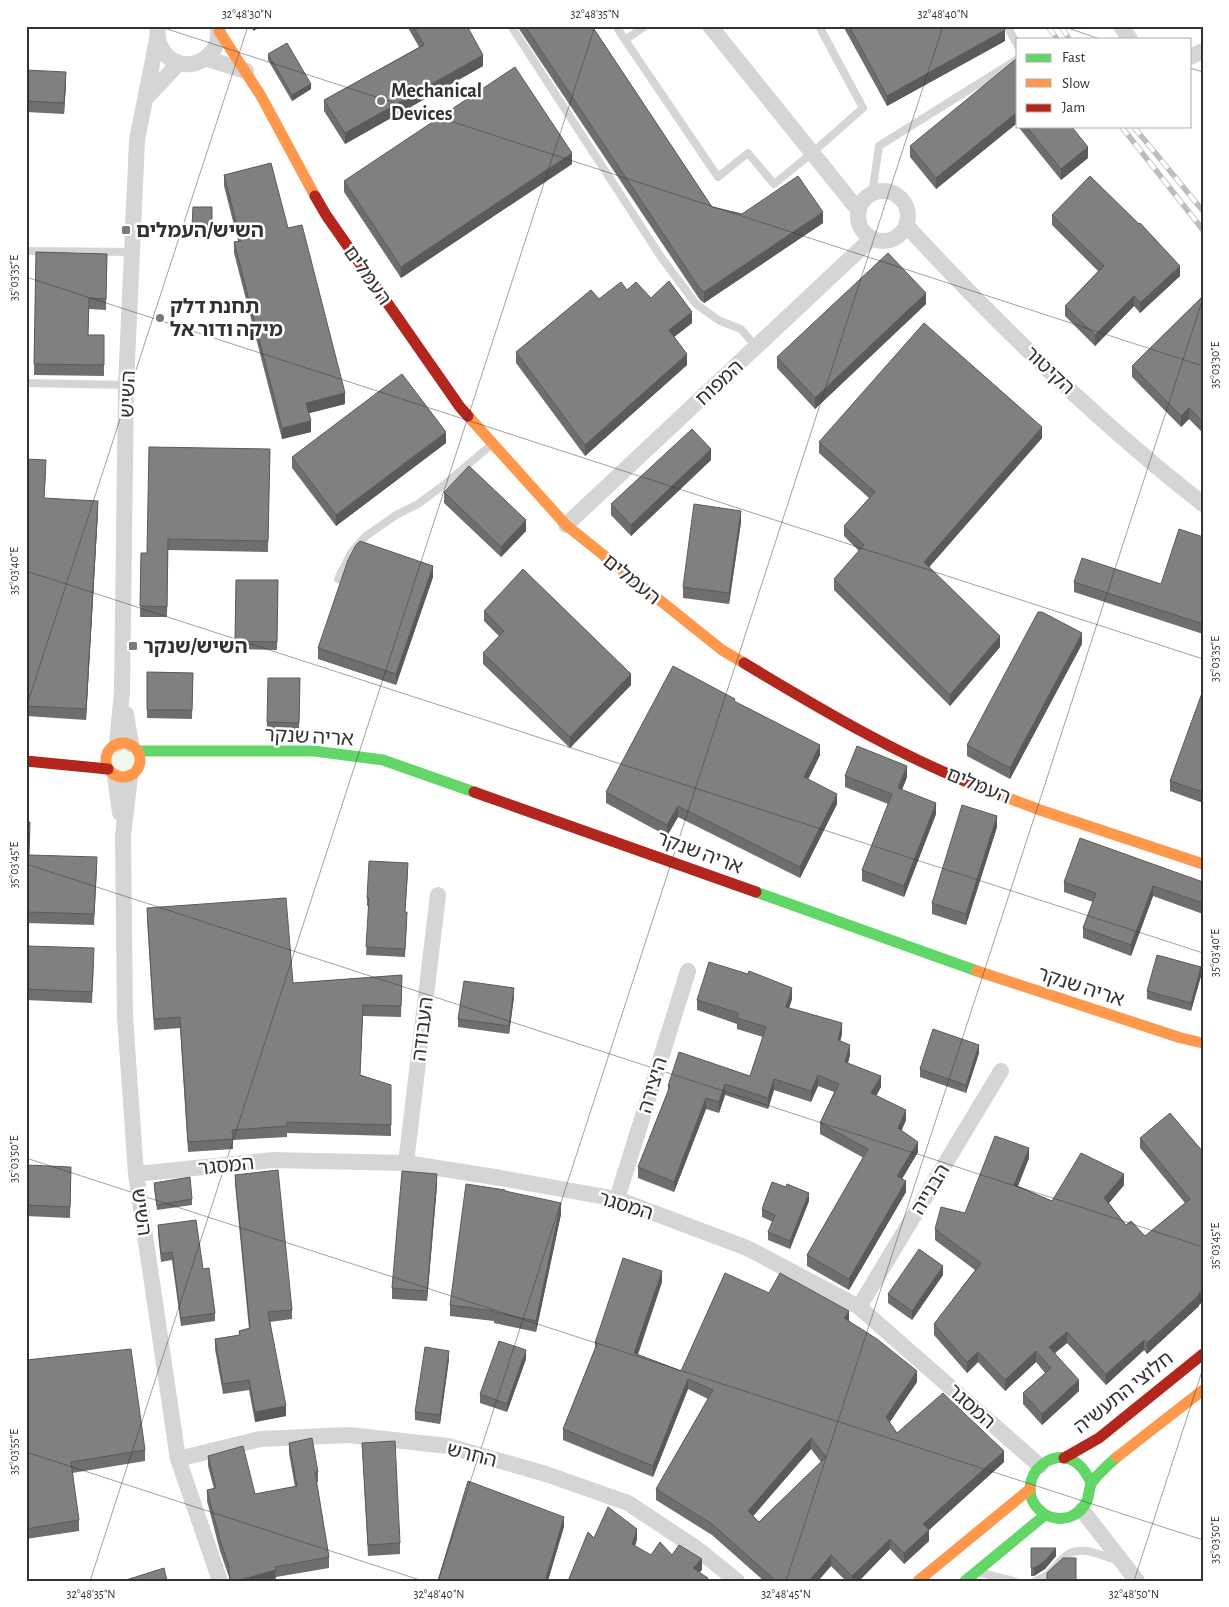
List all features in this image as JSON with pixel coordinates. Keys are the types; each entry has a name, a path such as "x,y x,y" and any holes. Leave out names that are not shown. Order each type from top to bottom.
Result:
{"street":[{"path":"710,26 859,212"},
{"path":"1121,26 1129,38"},
{"path":"158,32 163,52 170,59 179,63 189,64 199,62 205,58 216,45 218,28"},
{"name":"העמלים","path":"218,28 261,96 326,214 460,406 566,526 722,650 832,716 969,783 1040,810 1203,864"},
{"name":"השיש","path":"113,751 122,692 126,385 137,140 158,32"},
{"path":"205,58 246,72"},
{"path":"146,98 179,63"},
{"path":"889,192 897,195 903,201 908,217 902,232 896,238 880,241 866,234 861,227 859,212 866,198 872,194 889,192"},
{"name":"הקיטור","path":"906,225 946,268 1049,370 1157,468 1203,504"},
{"name":"המפוח","path":"566,526 872,238"},
{"path":"113,751 141,760 123,772 106,759 113,751"},
{"name":"אריה שנקר","path":"27,761 113,751 314,751 383,760 576,826 954,964 1181,1038 1203,1043"},
{"name":"אריה שנקר","path":"27,761 123,772 197,751"},
{"name":"השיש","path":"123,772 125,1017 136,1174 178,1459 220,1581"},
{"name":"העבודה","path":"406,1164 438,895"},
{"name":"היצירה","path":"617,1199 688,971"},
{"name":"אריה שנקר","path":"1181,1038 1203,1050"},
{"name":"הבנייה","path":"859,1307 1001,1071"},
{"name":"המסגר","path":"136,1174 273,1160 406,1164 501,1178 617,1199 747,1248 859,1307 1040,1466"},
{"name":"חלוצי התעשיה","path":"1064,1458 1098,1438 1203,1354"},
{"path":"1040,1466 1032,1478 1030,1489 1032,1499 1037,1508 1045,1515 1055,1518 1064,1519 1074,1516 1088,1502 1091,1493 1091,1483 1114,1460 1203,1390"},
{"name":"החרש","path":"178,1459 260,1439 349,1435 448,1446 546,1474 628,1503 696,1548 737,1581"},
{"name":"חלוצי התעשיה","path":"1040,1466 1054,1458 1074,1460 1088,1474 1091,1483"},
{"path":"918,1581 1030,1489"},
{"path":"1082,1510 1137,1581"},
{"path":"965,1581 1045,1515"}],"lane":[{"path":"511,26 660,257 696,304 720,321 741,329 756,347"},
{"path":"616,26 718,177 748,153 774,184 863,108 819,26"},
{"path":"625,40 645,26"},
{"path":"1007,26 1016,42"},
{"path":"872,194 879,146 1016,61"},
{"path":"26,251 133,252"},
{"path":"26,383 126,385"},
{"path":"338,579 351,553 366,536 396,515 418,504 493,444"},
{"path":"1036,1581 1047,1576 1064,1556 1077,1550 1091,1552 1123,1563"},
{"path":"977,1572 1014,1581"}],"shaded area":[{"path":"123,749 131,752 134,760 131,768 123,771 115,768 112,760 115,752"}],"building":[{"path":"413,26 467,26 483,55 345,133 324,100 424,45"},
{"path":"525,26 592,26 712,207 742,214 798,176 823,212 704,292 700,289"},
{"path":"849,26 1003,26 1005,30 887,96"},
{"path":"287,43 311,84 292,95 268,54"},
{"path":"1016,59 1016,113 936,178 910,146"},
{"path":"515,67 572,153 401,267 344,181"},
{"path":"26,70 66,72 64,103 26,101"},
{"path":"1028,128 1073,128 1088,147 1061,169"},
{"path":"271,163 288,228 302,225 345,393 306,403 311,421 282,428 234,242 241,241 224,175"},
{"path":"1090,176 1140,223 1180,266 1140,303 1134,296 1095,335 1065,306 1104,266 1052,215"},
{"path":"193,207 212,207 212,227 192,227"},
{"path":"36,252 107,254 106,299 89,298 88,335 104,335 104,365 34,364"},
{"path":"888,253 926,293 815,398 777,357"},
{"path":"669,281 692,312 669,330 687,354 585,445 516,352 591,290 599,299 621,282 627,290 636,282 651,298"},
{"path":"1203,296 1203,422 1189,408 1181,416 1132,366"},
{"path":"924,323 1042,427 924,562 1000,636 950,695 834,579 864,545 844,526 875,492 819,442"},
{"path":"402,374 446,432 336,515 292,457"},
{"path":"692,429 711,449 631,525 611,504"},
{"path":"149,447 270,449 268,541 168,539 167,607 140,606 141,553 147,553"},
{"path":"26,459 46,460 44,498 98,501 86,709 26,706"},
{"path":"469,466 526,520 501,547 444,492"},
{"path":"694,504 741,511 729,593 683,587"},
{"path":"1179,529 1203,537 1203,624 1074,582 1082,558 1161,584"},
{"path":"360,541 433,566 396,674 318,648 348,560"},
{"path":"523,569 631,674 570,737 483,653 504,631 484,611"},
{"path":"236,580 278,580 277,642 235,641"},
{"path":"1038,612 1042,612 1082,633 1010,768 967,745"},
{"path":"673,666 735,699 734,701 820,745 804,777 837,794 800,867 678,806 667,825 606,792"},
{"path":"147,672 193,673 192,710 147,710"},
{"path":"268,678 300,678 299,723 267,722"},
{"path":"1203,693 1203,792 1170,781"},
{"path":"857,746 907,766 898,788 936,803 904,886 862,870 892,794 845,776"},
{"path":"962,805 997,816 966,914 932,903"},
{"path":"26,822 30,822 29,855 97,857 94,914 26,912"},
{"path":"1080,838 1203,882 1203,903 1153,886 1131,945 1083,928 1096,893 1064,882"},
{"path":"369,861 408,863 405,949 366,947"},
{"path":"286,898 293,983 402,975 401,1006 363,1005 360,1075 391,1085 391,1125 287,1122 287,1126 232,1130 233,1139 188,1142 180,1017 154,1019 147,908"},
{"path":"26,946 94,948 92,992 26,989"},
{"path":"1157,955 1201,967 1191,1003 1147,991"},
{"path":"709,962 748,974 749,971 792,988 786,1007 842,1023 838,1040 850,1045 845,1062 881,1076 871,1093 906,1110 898,1128 918,1142 897,1176 906,1181 849,1279 807,1255 868,1149 820,1123 839,1084 818,1075 811,1091 774,1079 768,1098 725,1084 719,1102 706,1098 674,1182 638,1167 670,1086 668,1086 679,1052 750,1076 766,1027 737,1018 738,1013 697,1000"},
{"path":"464,981 514,988 509,1026 458,1019"},
{"path":"933,1029 979,1045 966,1085 920,1069"},
{"path":"1170,1113 1203,1152 1203,1290 1147,1343 1144,1340 1106,1374 1067,1332 1049,1347 1079,1380 1042,1414 1023,1393 1051,1368 1036,1351 1005,1380 978,1352 967,1362 934,1324 981,1263 935,1229 941,1207 965,1213 995,1136 1029,1148 1014,1185 1052,1201 1081,1153 1124,1174 1104,1198 1126,1225 1131,1221 1145,1236 1190,1199 1140,1138"},
{"path":"26,1165 71,1167 70,1207 26,1205"},
{"path":"278,1170 292,1310 268,1312 286,1406 255,1412 249,1380 223,1384 215,1339 240,1335 239,1331 250,1328 235,1175"},
{"path":"402,1171 437,1174 427,1291 392,1288"},
{"path":"190,1177 192,1199 157,1205 154,1183"},
{"path":"772,1182 786,1187 787,1184 809,1193 790,1241 768,1232 775,1215 762,1209"},
{"path":"466,1184 505,1190 561,1203 536,1321 494,1311 450,1305"},
{"path":"196,1220 203,1269 209,1268 215,1313 181,1318 172,1252 161,1254 158,1225"},
{"path":"919,1249 943,1266 912,1311 888,1294"},
{"path":"623,1258 662,1271 634,1353 681,1371 725,1273 769,1293 780,1273 849,1311 844,1318 877,1339 917,1371 886,1417 897,1433 943,1393 1004,1451 923,1524 929,1530 904,1553 890,1539 852,1576 831,1555 809,1581 776,1581 712,1524 656,1489 713,1390 688,1379 653,1466 563,1429 597,1344 595,1343","holes":["811,1438 826,1457 759,1522 748,1511"]},
{"path":"499,1341 526,1350 507,1404 480,1394"},
{"path":"425,1347 449,1351 440,1415 415,1412"},
{"path":"131,1349 145,1450 71,1462 79,1520 26,1529 26,1360"},
{"path":"312,1438 318,1472 315,1472 329,1557 275,1567 276,1570 231,1581 229,1567 207,1490 216,1488 208,1456 243,1446 255,1494 297,1486 289,1443"},
{"path":"395,1441 400,1543 368,1545 362,1443"},
{"path":"468,1481 564,1517 545,1581 438,1581"},
{"path":"608,1507 637,1529 632,1544 651,1555 660,1542 672,1555 679,1545 702,1559 693,1568 708,1578 706,1581 568,1581 588,1532 594,1538"},
{"path":"1031,1548 1056,1548 1045,1561 1031,1568"},
{"path":"1063,1558 1076,1558 1076,1580 1047,1580 1047,1573"},
{"path":"164,1568 167,1581 123,1581"}],"railway":[{"path":"1048,26 1056,38"},
{"path":"1061,26 1068,38"},
{"path":"1123,128 1203,230"},
{"path":"1135,128 1203,211"}],"traffic: fast":[{"path":"138,751 314,751 383,760 474,792"},
{"path":"756,892 977,971"},
{"path":"1091,1483 1080,1466 1067,1458 1054,1458 1043,1464 1034,1474 1030,1487 1033,1500 1043,1513 1053,1518 1068,1517 1082,1509 1087,1500 1092,1482 1117,1457"},
{"path":"965,1581 1045,1515"}],"traffic: slow":[{"path":"219,31 261,96 315,196"},
{"path":"468,416 566,525 722,650 744,663"},
{"path":"123,743 130,744 135,748 139,753 140,760 139,767 135,772 130,776 123,777 116,776 111,772 107,767 106,760 107,753 111,748 116,744 123,743"},
{"path":"987,790 1040,810 1203,864"},
{"path":"977,971 1181,1038 1203,1043"},
{"path":"1117,1457 1203,1390"},
{"path":"918,1581 1030,1489"}],"traffic: jam":[{"path":"315,196 326,215 468,416"},
{"path":"744,663 862,732 924,763 987,790"},
{"path":"26,761 108,769"},
{"path":"474,792 756,892"},
{"path":"1064,1458 1099,1438 1203,1354"}],"place":[{"name":"Mechanical Devices","path":"381,101"},
{"name":"השיש/העמלים","path":"126,230"},
{"name":"תחנת דלק מיקה ודור אל","path":"160,318"},
{"name":"השיש/שנקר","path":"133,646"}]}
